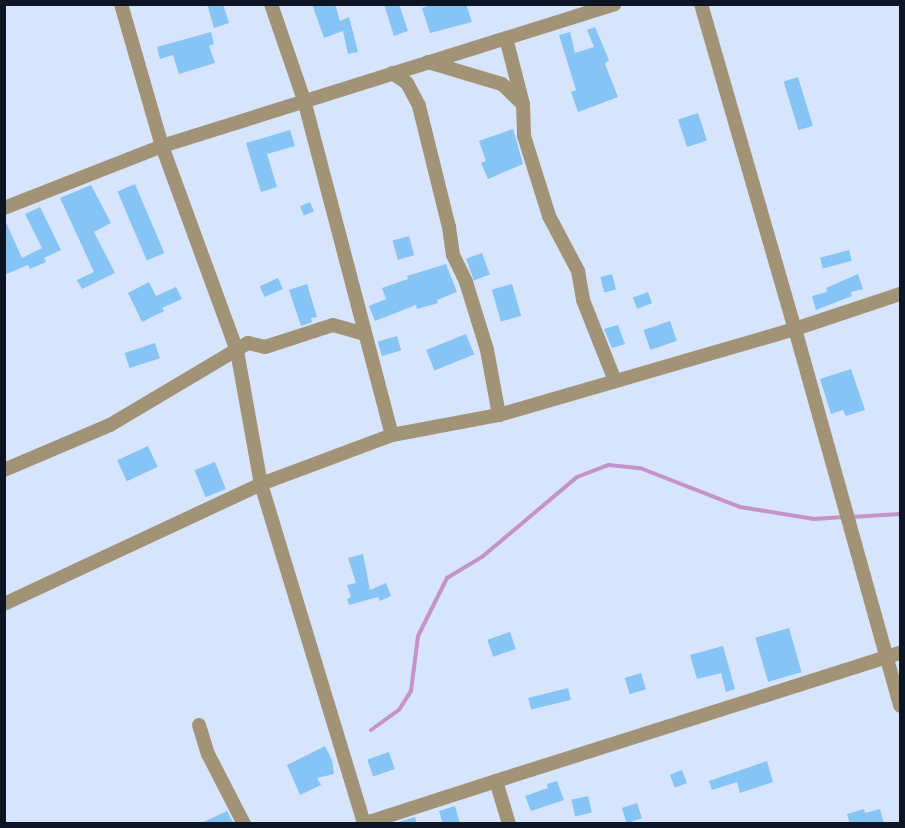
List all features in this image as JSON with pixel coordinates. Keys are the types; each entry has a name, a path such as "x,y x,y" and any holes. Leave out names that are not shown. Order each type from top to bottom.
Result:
{"street":[{"path":"121,4 162,146 237,351 261,484 364,823 894,655"},
{"path":"271,4 304,100 392,435"},
{"path":"4,208 162,146 614,4"},
{"path":"700,4 894,655 900,706"},
{"path":"506,38 522,104 524,136 549,216 578,271 583,300 615,381"},
{"path":"428,62 502,84 522,104"},
{"path":"392,73 407,83 419,106 449,228 453,255 466,282 487,350 499,415"},
{"path":"4,604 261,484 392,435 499,415 795,328 900,294"},
{"path":"4,470 110,425 249,343 265,347 302,337 324,326 333,325 365,333"},
{"path":"199,725 208,754 244,824"},
{"path":"496,781 509,824"}],"building":[{"path":"207,4 223,4 229,23 214,28"},
{"path":"312,4 335,4 340,21 349,17 358,52 348,54 343,31 324,38"},
{"path":"384,4 399,4 408,31 394,36"},
{"path":"434,4 466,4 472,22 430,33 422,8"},
{"path":"595,27 609,60 605,64 618,97 578,112 571,92 576,90 559,35 570,32 575,53 594,47 587,30"},
{"path":"211,32 214,44 209,46 215,63 179,74 173,55 160,59 157,47"},
{"path":"798,77 813,126 799,130 784,81"},
{"path":"698,113 707,141 687,147 678,119"},
{"path":"513,129 523,164 488,179 481,163 486,161 479,141"},
{"path":"290,130 295,146 267,154 277,187 261,192 246,143"},
{"path":"135,184 164,253 147,260 118,191"},
{"path":"91,185 111,223 94,232 115,273 82,289 77,280 94,272 60,198"},
{"path":"310,202 314,211 304,216 300,206"},
{"path":"40,207 61,250 44,258 46,262 30,269 28,265 4,275 4,218 22,258 42,248 25,214"},
{"path":"409,236 414,255 398,260 393,240"},
{"path":"849,250 852,261 823,268 820,258"},
{"path":"482,253 490,275 474,280 466,259"},
{"path":"446,264 457,292 437,300 438,303 417,309 416,305 375,321 369,306 386,299 382,288 408,279 407,276"},
{"path":"612,274 616,290 604,292 600,277"},
{"path":"858,274 863,289 851,292 852,296 816,310 812,296 827,292 826,288"},
{"path":"278,278 283,289 265,297 260,286"},
{"path":"149,282 156,296 176,287 182,299 162,308 164,311 142,322 128,293"},
{"path":"307,284 317,317 311,318 312,322 301,326 289,290"},
{"path":"512,284 521,316 501,322 492,290"},
{"path":"648,292 652,303 637,309 633,297"},
{"path":"670,321 677,341 650,350 644,330"},
{"path":"618,325 625,344 612,348 604,329"},
{"path":"466,334 474,354 434,371 426,350"},
{"path":"397,336 401,350 382,356 378,342"},
{"path":"155,343 160,358 130,368 125,353"},
{"path":"851,369 865,410 846,416 843,410 831,414 820,379"},
{"path":"148,446 158,467 127,481 117,460"},
{"path":"215,462 226,489 205,497 195,470"},
{"path":"363,554 370,590 386,583 391,596 380,601 378,597 349,605 347,599 351,597 347,585 356,583 348,558"},
{"path":"789,628 802,672 768,682 755,638"},
{"path":"510,632 516,649 493,657 487,640"},
{"path":"723,646 735,689 726,692 721,673 697,679 690,655"},
{"path":"641,673 646,689 630,694 625,678"},
{"path":"568,688 571,700 531,710 528,698"},
{"path":"325,746 332,760 334,774 317,778 321,785 300,795 287,765"},
{"path":"389,752 395,769 373,777 367,759"},
{"path":"767,761 773,782 740,793 737,782 712,790 709,781"},
{"path":"682,770 687,783 675,788 670,775"},
{"path":"557,781 564,800 531,811 525,796 548,788 547,784"},
{"path":"588,796 592,813 575,816 571,800"},
{"path":"637,803 642,818 627,823 622,808"},
{"path":"455,806 460,824 443,824 439,811"},
{"path":"864,809 865,813 880,809 884,824 850,824 847,814"},
{"path":"227,811 234,824 199,824"},
{"path":"415,817 417,824 395,824 395,823"}],"waterway":[{"path":"371,730 399,710 411,691 418,636 447,578 482,557 577,477 609,465 640,468 740,507 814,519 844,517"},
{"path":"851,517 900,514"}]}
